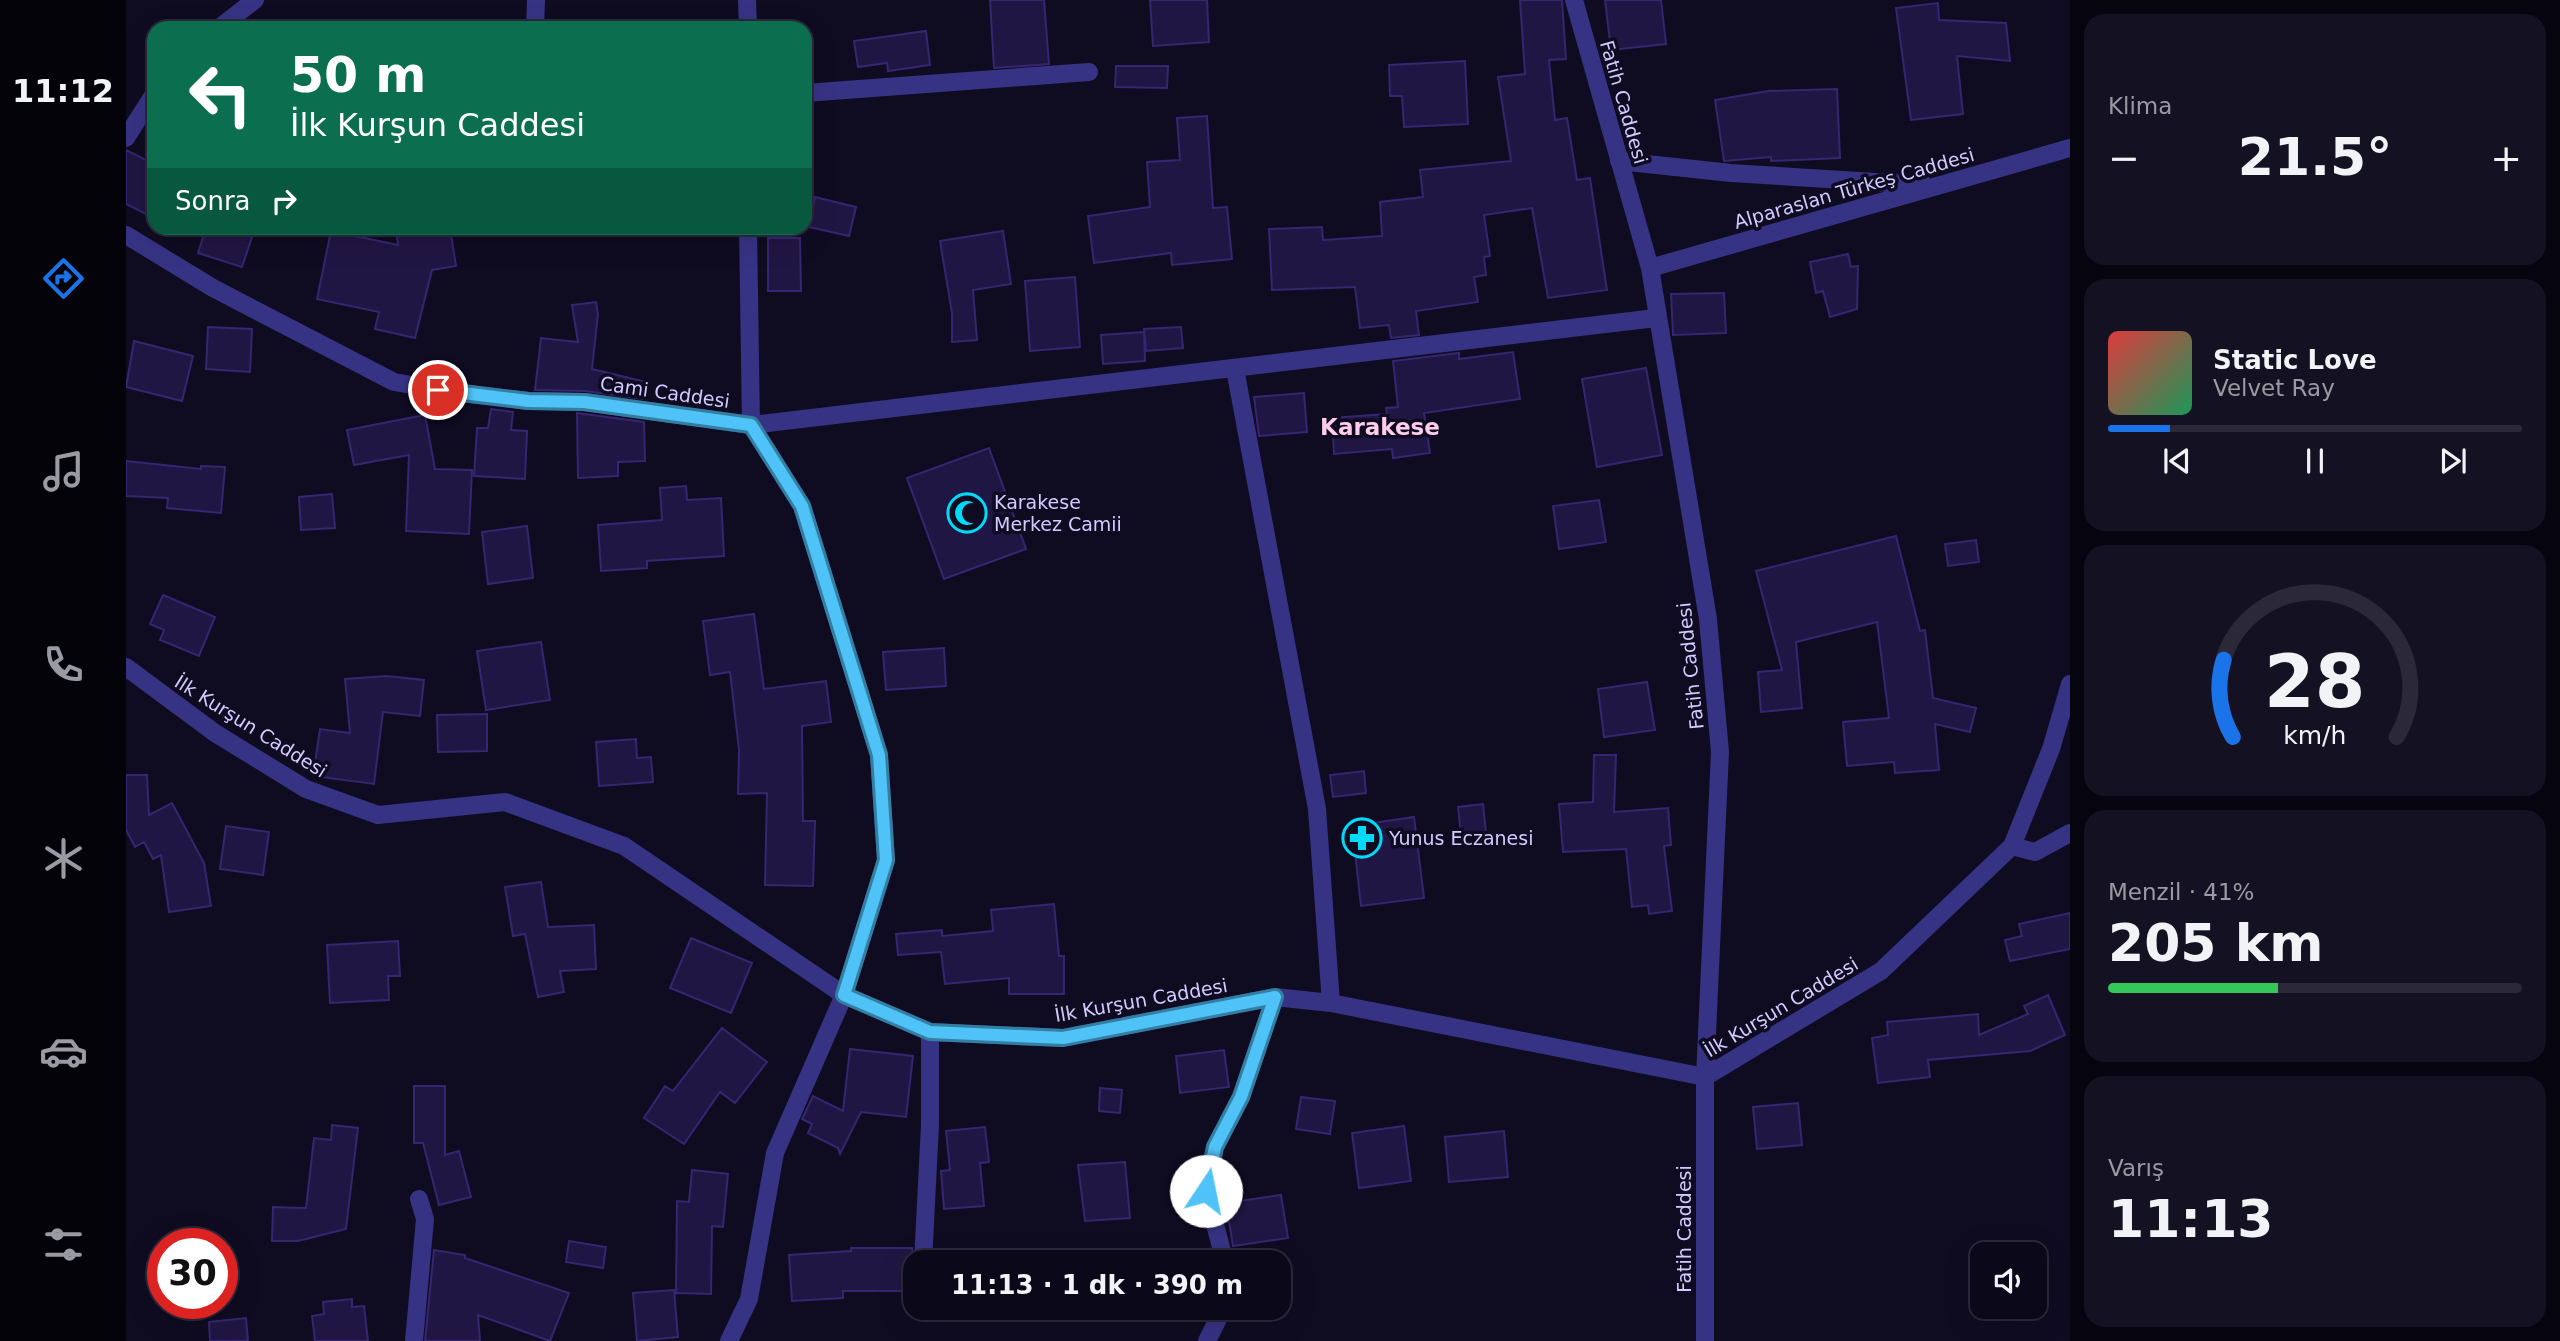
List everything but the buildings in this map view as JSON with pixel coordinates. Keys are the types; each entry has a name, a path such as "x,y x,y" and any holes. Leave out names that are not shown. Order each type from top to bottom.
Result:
{"street":[{"path":"228,21 255,0"},
{"path":"535,21 536,0"},
{"path":"747,0 748,21"},
{"name":"Fatih Caddesi","path":"1574,0 1650,268 1656,318 1708,619 1720,752 1705,1077 1706,1341"},
{"path":"812,92 1024,74 1089,72"},
{"path":"126,138 147,105"},
{"name":"Alparaslan Türkeş Caddesi","path":"1650,268 2070,148"},
{"path":"1619,161 1731,173 1938,185"},
{"name":"Cami Caddesi","path":"126,235 213,288 394,382 459,393 528,401 584,402 751,425 1656,318"},
{"path":"729,1341 749,1299 775,1153 844,995 886,860 879,755 802,506 751,425 748,235"},
{"path":"1234,369 1317,809 1331,1003"},
{"name":"İlk Kurşun Caddesi","path":"126,667 215,733 306,789 378,815 505,802 624,846 844,995 930,1032 1063,1038 1275,997 1331,1003 1705,1077 1881,971 2012,846"},
{"path":"2070,684 2070,691"},
{"path":"2070,684 2051,749 2012,846 2035,852 2070,833"},
{"path":"1222,1250 1206,1191 1215,1147 1241,1097 1275,997"},
{"path":"924,1250 930,1125 930,1032"},
{"path":"414,1341 425,1219 419,1199"},
{"path":"1207,1341 1218,1320"}],"place":[{"name":"Karakese Merkez Camii","path":"967,513"},
{"name":"Yunus Eczanesi","path":"1362,838"}],"district":[{"name":"Karakese","path":"1380,427"}],"route":[{"path":"438,390 528,401 584,402 751,425 802,506 879,755 886,860 844,995 930,1032 1063,1038 1275,997 1241,1097 1215,1147 1206,1191"}]}
